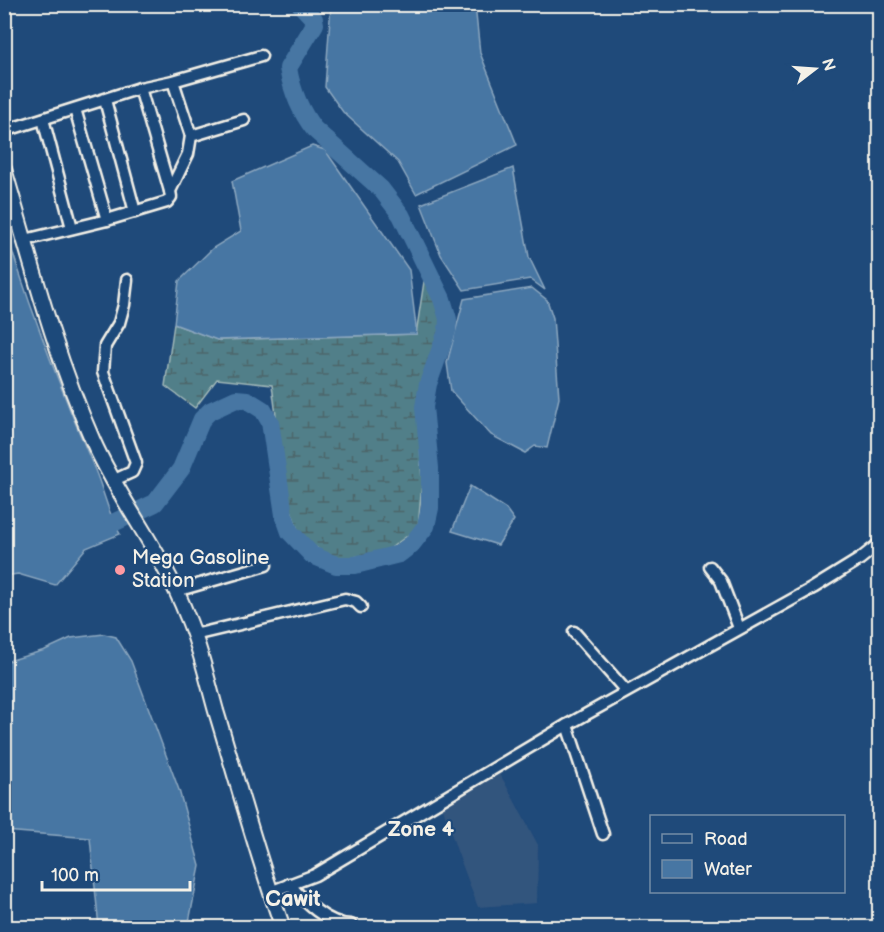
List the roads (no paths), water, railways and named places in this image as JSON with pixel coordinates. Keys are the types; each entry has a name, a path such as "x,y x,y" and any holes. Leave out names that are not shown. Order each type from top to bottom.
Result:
{"main road":[{"path":"4,169 57,352 93,442 112,481 158,554 194,635 270,892 283,927"}],"street":[{"path":"4,131 140,88 261,56"},
{"path":"170,191 188,154 191,136 173,81"},
{"path":"25,240 152,207 167,202 171,197 140,88"},
{"path":"105,100 135,212"},
{"path":"75,109 107,220"},
{"path":"43,119 72,228"},
{"path":"191,136 244,120"},
{"path":"148,194 152,207"},
{"path":"112,481 132,472 136,463 103,372 105,346 118,323 124,305 127,280"},
{"path":"270,892 315,875 567,725 813,588 860,559 879,543"},
{"path":"176,591 266,565"},
{"path":"710,567 721,581 739,628"},
{"path":"194,635 345,599 356,602 361,607"},
{"path":"574,632 626,691"},
{"path":"567,725 603,834"},
{"path":"289,884 315,909 336,922 351,925"}],"water":[{"path":"331,5 475,5 480,53 517,145 416,194 398,162 343,112 325,87"},
{"path":"312,146 325,150 409,270 417,334 217,340 174,324 179,281 213,248 241,231 232,181"},
{"path":"513,168 529,257 545,290 530,279 464,290 441,255 421,204"},
{"path":"5,229 47,351 112,519 120,534 86,548 55,585 18,574 5,576"},
{"path":"532,288 547,300 553,318 559,398 547,448 535,446 525,453 491,435 451,391 447,363 464,299"},
{"path":"470,486 506,509 514,520 498,545 452,531"},
{"path":"104,634 116,637 131,661 179,790 200,866 188,927 99,927 90,838 5,831 5,662 45,650 71,638"}],"waterway":[{"path":"113,523 155,503 181,469 202,419 210,411 236,399 247,400 263,410 270,422 284,515 290,532 312,555 336,565 355,565 399,554 412,544 426,526 430,508 430,468 424,407 428,384 447,331 448,319 442,299 401,215 381,189 314,129 301,108 294,93 288,68 315,24 314,19 300,4"}],"place":[{"name":"Mega Gasoline Station","path":"120,570"}],"district":[{"name":"Zone 4","path":"421,829"},
{"name":"Cawit","path":"293,899"}]}
